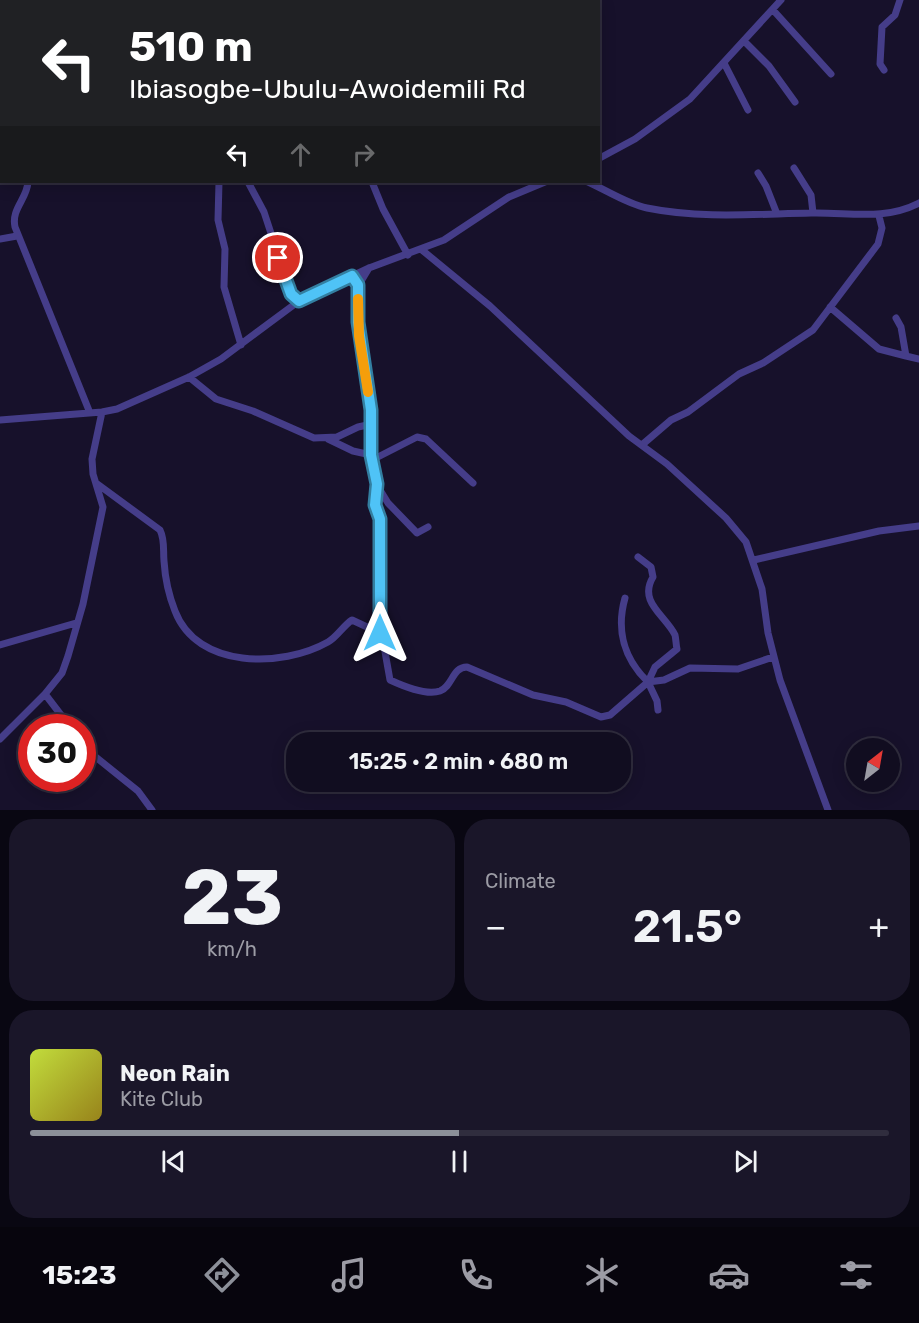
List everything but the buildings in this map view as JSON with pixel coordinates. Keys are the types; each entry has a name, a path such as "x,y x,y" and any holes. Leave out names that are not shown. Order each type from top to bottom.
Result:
{"street":[{"path":"600,158 666,118 690,99 781,0"},
{"path":"885,70 880,64 882,27 895,15 900,0"},
{"path":"773,10 831,74"},
{"path":"744,41 769,66 795,102"},
{"path":"724,63 748,110"},
{"path":"794,168 811,195 813,213"},
{"path":"758,173 777,214"},
{"path":"28,183 26,193 14,215 17,236 59,331 90,413"},
{"path":"219,183 218,220 225,249 224,286 241,345"},
{"path":"249,183 264,212 291,294 299,301"},
{"path":"372,183 383,209 408,255"},
{"path":"0,420 117,409 189,377 241,345 299,301 369,268 444,240 509,197 543,183"},
{"path":"590,183 643,207 717,216 813,213 879,216 904,211 919,203"},
{"path":"643,444 671,420 688,412 739,374 763,363 813,330 878,244 882,228 879,216"},
{"path":"0,239 17,236"},
{"path":"422,250 490,306 629,436 643,444 734,526 746,542 754,560 762,590 773,657 828,810"},
{"path":"369,268 358,285 358,329 372,424 372,461 377,484 375,505 380,519 380,633 389,678 423,691 440,691 458,669 467,667 528,693 566,702 603,717 610,715 648,682 655,667 677,650 675,636 649,599 648,585 653,577 651,567 638,558"},
{"path":"352,276 358,285"},
{"path":"830,307 879,349 919,359"},
{"path":"896,318 902,327 906,356"},
{"path":"189,377 216,399 259,414 304,435 328,439 372,461"},
{"path":"0,739 45,694 62,673 83,604 103,507 92,459 102,412"},
{"path":"328,439 372,424"},
{"path":"372,461 417,437 426,439 473,483"},
{"path":"361,454 372,461"},
{"path":"96,483 160,530 163,536 164,563 180,624 193,637 215,652 243,659 274,657 307,651 330,641 352,620 380,633"},
{"path":"377,484 388,503 417,533 428,527"},
{"path":"754,560 879,531 919,526"},
{"path":"625,598 619,618 627,655 648,682 657,701 658,710"},
{"path":"0,645 76,623"},
{"path":"648,682 664,680 690,668 738,669 773,657"},
{"path":"45,694 60,714"},
{"path":"96,757 133,786 152,810"}],"slow traffic":[{"path":"358,299 359,336 368,392"}],"route":[{"path":"278,258 291,294 299,301 352,276 358,282 358,322 371,410 370,443 377,484 375,505 380,519 380,633"}]}
